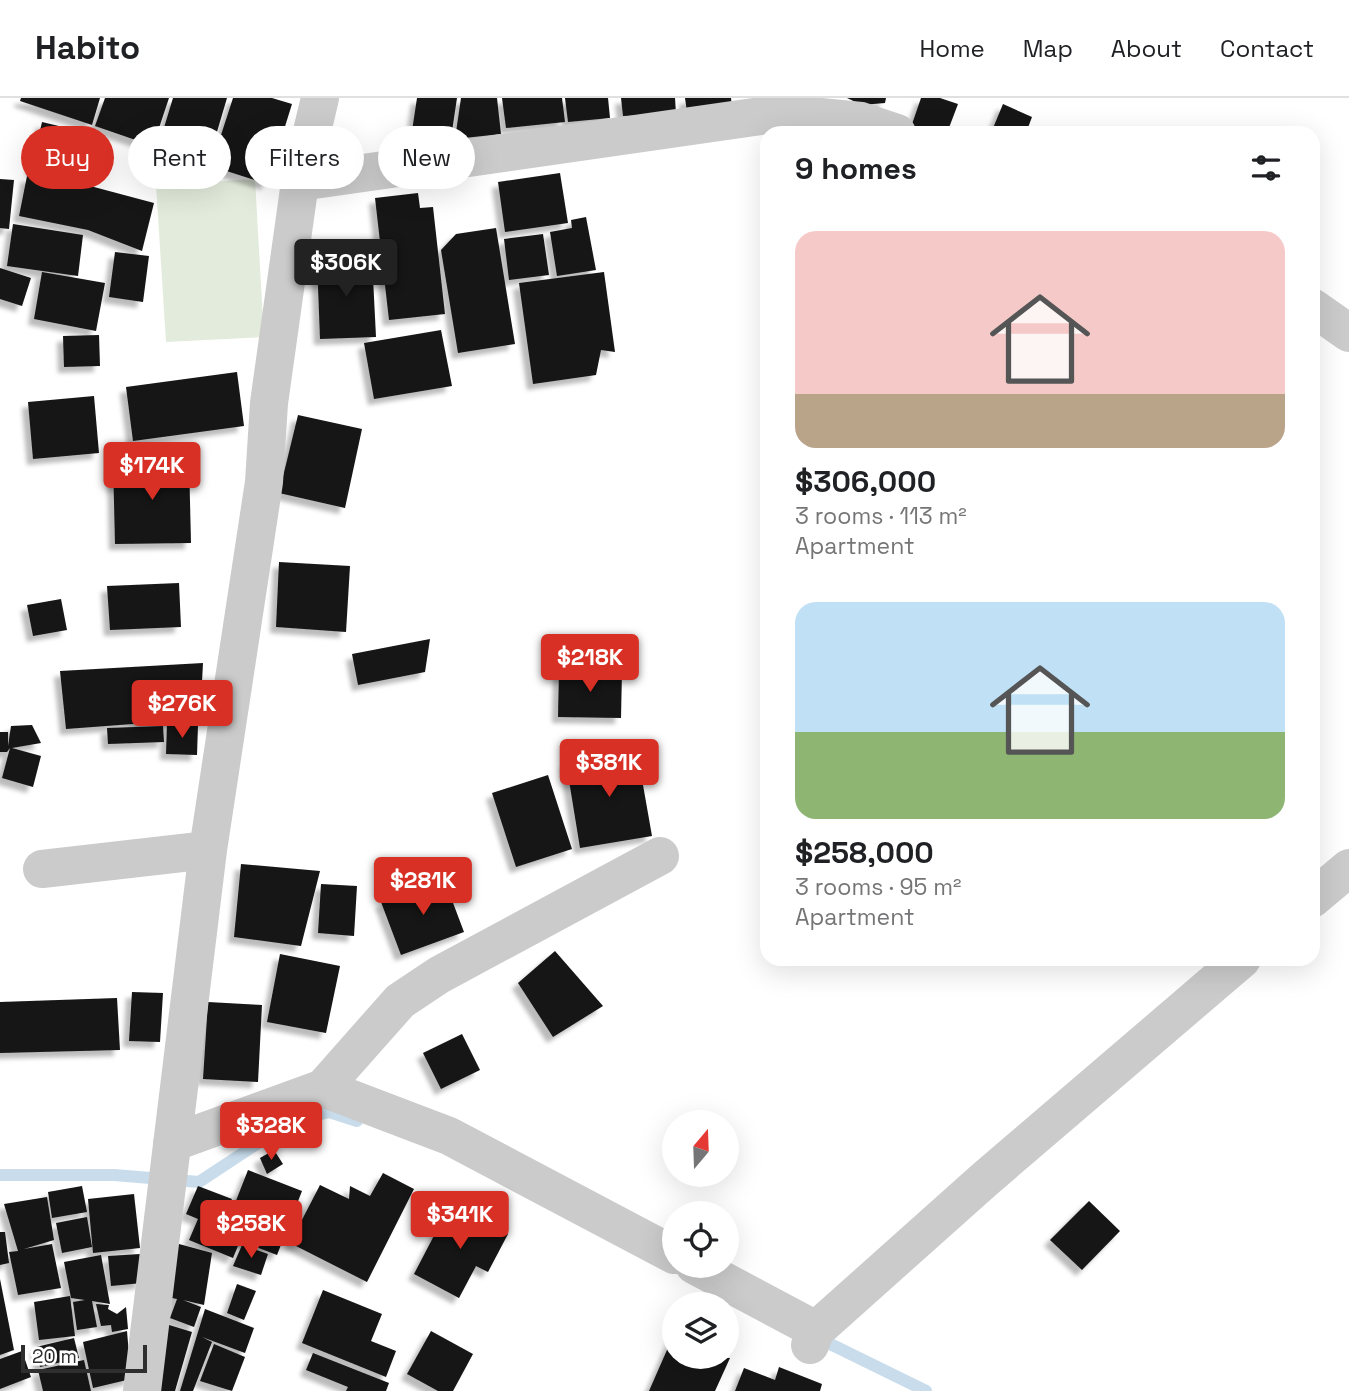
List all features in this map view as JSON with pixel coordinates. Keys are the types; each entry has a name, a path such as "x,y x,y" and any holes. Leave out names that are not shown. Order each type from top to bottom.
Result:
{"street":[{"path":"313,126 320,98"},
{"path":"364,173 782,113 861,121 876,126"},
{"path":"142,1391 208,850 264,482 269,403 299,189"},
{"path":"1320,313 1349,333"},
{"path":"42,869 208,850"},
{"path":"172,1147 323,1088 400,1001 439,975 660,856"},
{"path":"1320,892 1349,868"},
{"path":"715,1278 813,1338 984,1180 1234,966"},
{"path":"323,1088 449,1136 662,1249"}],"green space":[{"path":"231,180 245,180 245,189 256,189 264,337 166,342 156,189 231,189"}],"building":[{"path":"21,98 100,98 92,125 20,101"},
{"path":"105,98 169,98 160,126 128,126 128,137 114,133 114,126 95,126"},
{"path":"173,98 227,98 219,126 164,126"},
{"path":"233,98 272,98 292,104 285,126 245,126 245,177 231,172 231,126 224,126"},
{"path":"417,98 457,98 453,126 413,126"},
{"path":"461,98 497,98 501,134 475,137 475,126 457,126"},
{"path":"502,98 562,98 565,122 506,128"},
{"path":"565,98 608,98 610,118 568,122"},
{"path":"621,98 675,98 676,114 623,116"},
{"path":"685,98 731,98 732,107 687,112"},
{"path":"847,98 886,98 885,103 862,105"},
{"path":"921,98 940,98 958,104 950,126 911,126"},
{"path":"1003,104 1032,117 1029,126 994,126"},
{"path":"42,122 59,126 41,126"},
{"path":"560,173 568,223 505,232 498,182"},
{"path":"0,179 14,180 9,229 0,228"},
{"path":"24,189 102,189 154,203 142,251 88,230 19,216"},
{"path":"418,193 420,208 433,207 445,314 389,320 375,198"},
{"path":"586,217 596,270 557,276 550,232 572,228 571,220"},
{"path":"13,224 83,235 78,276 7,266"},
{"path":"496,228 515,344 458,353 441,250 456,234"},
{"path":"543,234 549,275 509,280 504,239"},
{"path":"115,252 149,256 143,302 109,297"},
{"path":"372,258 376,337 320,339 317,261"},
{"path":"0,268 31,278 22,306 0,299"},
{"path":"42,272 105,283 96,331 34,319"},
{"path":"604,272 615,352 601,350 596,375 533,384 519,283"},
{"path":"441,330 452,386 374,399 364,343"},
{"path":"99,335 100,366 64,367 63,336"},
{"path":"237,372 244,426 133,441 126,387"},
{"path":"94,396 99,453 33,459 28,402"},
{"path":"298,415 362,429 345,508 279,493"},
{"path":"189,460 191,543 115,544 113,461"},
{"path":"279,562 350,566 346,632 276,627"},
{"path":"179,583 181,627 110,630 107,586"},
{"path":"61,599 67,630 33,636 27,605"},
{"path":"430,639 425,672 358,685 352,654"},
{"path":"203,663 200,719 66,729 60,671"},
{"path":"559,669 622,671 621,718 558,717"},
{"path":"167,724 198,725 197,755 166,754"},
{"path":"32,725 41,743 12,748 41,756 33,787 2,778 10,748 7,752 0,752 0,732 8,732 8,746 11,726"},
{"path":"163,726 164,742 108,744 107,728"},
{"path":"637,751 652,836 580,848 566,762"},
{"path":"548,775 572,849 516,867 492,793"},
{"path":"241,864 320,871 301,946 234,937"},
{"path":"444,879 464,932 401,955 381,902"},
{"path":"321,884 357,886 354,936 318,933"},
{"path":"555,951 603,1006 553,1037 518,983"},
{"path":"280,954 340,966 326,1033 267,1022"},
{"path":"132,992 163,993 160,1042 129,1041"},
{"path":"117,998 120,1050 0,1053 0,1002"},
{"path":"208,1002 262,1005 258,1082 203,1079"},
{"path":"462,1034 480,1070 441,1089 423,1053"},
{"path":"274,1150 283,1164 267,1174 260,1158"},
{"path":"248,1170 302,1191 277,1255 223,1234"},
{"path":"383,1173 414,1189 367,1282 290,1243 320,1185 349,1199 350,1186 370,1196"},
{"path":"82,1186 87,1212 52,1218 48,1192"},
{"path":"198,1186 232,1199 217,1233 240,1241 233,1258 189,1240 198,1219 186,1214"},
{"path":"134,1194 140,1248 93,1253 88,1199"},
{"path":"47,1197 54,1240 24,1249 52,1244 61,1288 18,1295 9,1252 18,1251 4,1204"},
{"path":"1089,1201 1120,1231 1082,1270 1050,1240"},
{"path":"450,1205 508,1234 488,1272 476,1266 459,1298 414,1274"},
{"path":"87,1217 92,1247 62,1253 56,1223"},
{"path":"0,1232 5,1232 9,1263 0,1265"},
{"path":"168,1241 212,1253 204,1305 183,1300 201,1307 194,1327 170,1318 177,1299 161,1296"},
{"path":"242,1245 268,1254 261,1275 233,1266"},
{"path":"140,1254 142,1283 111,1286 108,1256"},
{"path":"101,1255 110,1304 92,1301 97,1327 77,1330 73,1302 85,1300 71,1298 64,1262"},
{"path":"0,1279 14,1350 0,1355"},
{"path":"237,1284 256,1291 244,1320 227,1313"},
{"path":"323,1290 382,1314 371,1341 396,1351 386,1377 302,1343"},
{"path":"70,1296 75,1336 39,1340 34,1302"},
{"path":"96,1304 109,1305 108,1309 117,1314 126,1307 128,1329 112,1332 111,1325 101,1326"},
{"path":"205,1309 254,1328 245,1353 202,1337 212,1342 193,1391 180,1391"},
{"path":"166,1324 192,1332 175,1391 147,1391"},
{"path":"127,1331 131,1379 93,1388 83,1342"},
{"path":"431,1331 473,1354 453,1391 438,1391 407,1374"},
{"path":"74,1338 79,1358 40,1367 36,1347"},
{"path":"214,1344 245,1357 232,1391 200,1381"},
{"path":"22,1351 31,1377 0,1389 0,1359"},
{"path":"313,1353 389,1383 386,1391 346,1391 348,1387 306,1370"},
{"path":"84,1360 91,1391 43,1391 38,1370"},
{"path":"662,1361 662,1369 725,1369 715,1391 649,1391"},
{"path":"779,1367 822,1384 820,1391 735,1391 744,1368 775,1380"}],"waterway":[{"path":"0,1175 114,1175 199,1182 290,1122 329,1112 357,1121"},
{"path":"816,1337 926,1391"}]}
